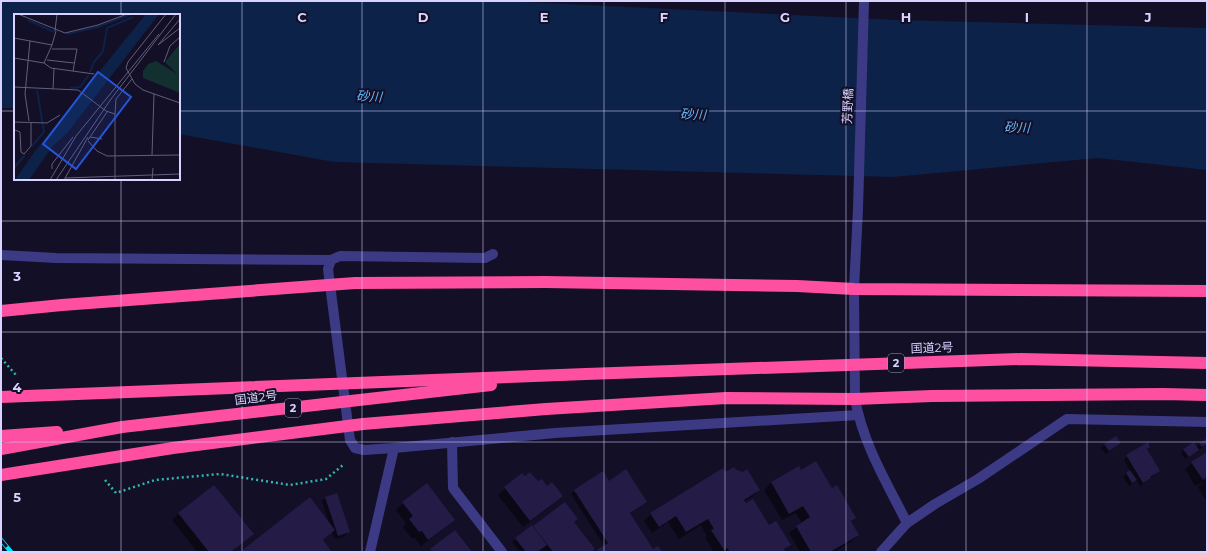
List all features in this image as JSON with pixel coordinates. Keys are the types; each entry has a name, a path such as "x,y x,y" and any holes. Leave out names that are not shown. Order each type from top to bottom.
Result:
{"highway":[{"path":"1,311 356,283 545,282 797,286 854,289 1207,291"},
{"name":"国道2号","path":"1,397 586,374 1021,359 1207,363"},
{"name":"国道2号","path":"1,449 122,427 586,374"},
{"path":"1,475 173,448 364,424 546,409 726,398 855,399 932,396 1207,395"},
{"path":"1,436 122,427"}],"street":[{"name":"芳野橋","path":"864,2 858,209 854,289 855,399 858,415 872,454 907,523"},
{"path":"1,256 56,258 331,260 340,256 485,258 493,254"},
{"path":"331,260 328,269 350,440 355,448 364,450 555,433 858,415"},
{"path":"881,552 907,523 935,504 978,479 1067,419 1207,422"},
{"path":"452,442 453,488 502,552"},
{"path":"370,552 394,448"}],"path":[{"path":"116,493 155,480 220,474 290,486 326,479 341,468 355,448"}],"water":[{"name":"砂川","path":"1,1 502,1 897,20 1207,28 1207,170 1098,158 893,177 334,162 180,134 180,14 14,14 14,108 1,108"}],"building":[{"path":"1116,436 1121,443 1109,451 1104,444"},
{"path":"1207,438 1207,444 1202,447 1199,443"},
{"path":"1148,442 1150,447 1147,449 1160,471 1143,483 1126,455"},
{"path":"1194,442 1199,450 1189,457 1183,449"},
{"path":"1207,452 1207,477 1203,480 1191,462"},
{"path":"816,461 832,488 837,485 856,518 851,521 859,535 830,552 811,552 796,526 810,517 803,506 789,514 771,482 799,466 801,470"},
{"path":"734,467 743,472 747,469 760,490 744,500 746,503 753,499 769,525 776,521 791,545 784,549 785,552 730,552 727,548 724,550 711,530 714,529 708,519 686,532 676,516 659,527 650,513 723,468 725,472"},
{"path":"626,469 647,502 630,513 653,549 658,546 662,552 599,552 597,550 608,543 574,490 603,471 609,481"},
{"path":"1130,470 1137,480 1132,483 1126,473"},
{"path":"530,472 538,481 542,479 547,486 552,482 563,496 530,521 504,487 522,473 525,476"},
{"path":"427,483 455,520 428,540 422,531 419,532 409,519 413,516 402,502"},
{"path":"214,485 254,534 231,552 209,552 178,513"},
{"path":"337,493 350,532 338,536 325,497"},
{"path":"310,497 335,530 323,540 332,552 240,552"},
{"path":"565,502 578,519 574,522 595,549 591,552 553,552 533,526"},
{"path":"532,525 547,545 537,552 526,552 515,538"},
{"path":"455,530 472,552 433,552 430,549"}],"railway":[{"path":"1,540 11,552"}]}
